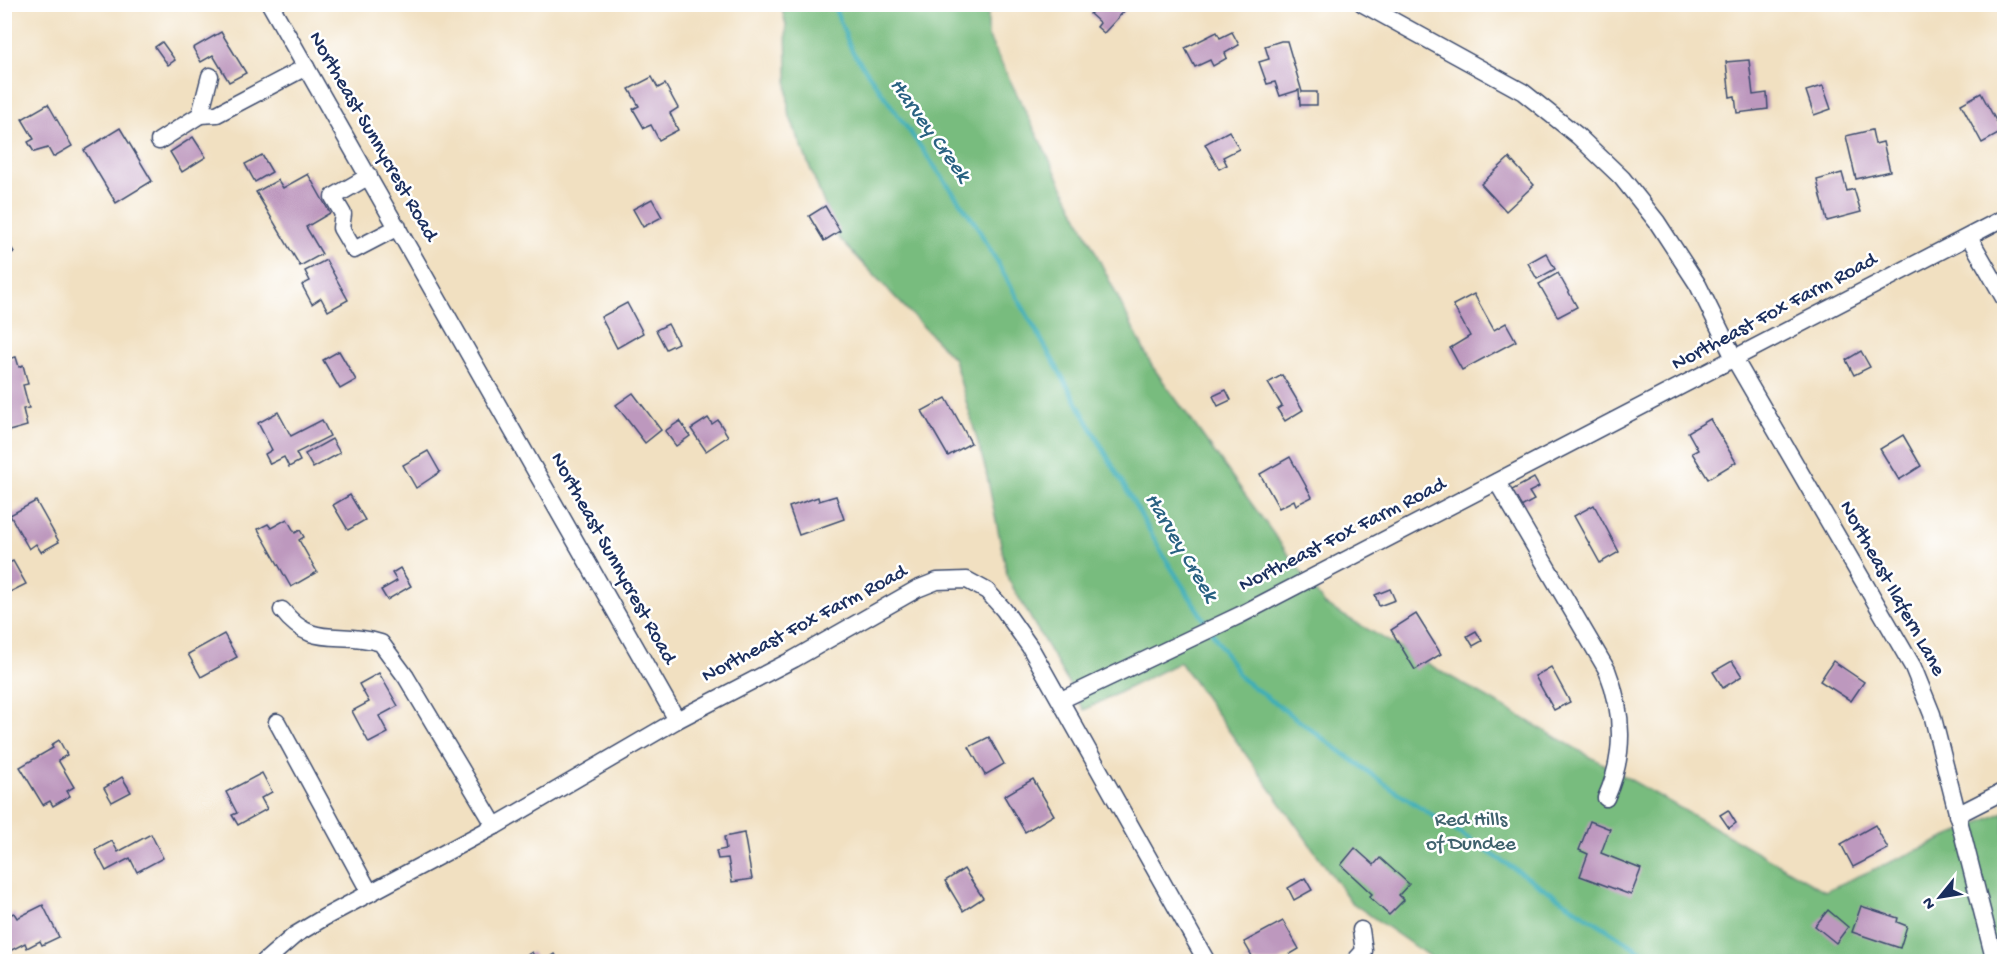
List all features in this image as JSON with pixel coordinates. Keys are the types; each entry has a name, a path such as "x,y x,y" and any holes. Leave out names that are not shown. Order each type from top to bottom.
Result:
{"street":[{"name":"Northeast Sunnycrest Road","path":"270,4 677,720"},
{"name":"Northeast Ilafern Lane","path":"1366,5 1523,92 1578,136 1622,178 1680,255 1735,360 1913,668 1932,714 1995,962"},
{"path":"159,141 200,115 218,114 306,67"},
{"path":"200,115 210,76"},
{"path":"369,176 333,197 343,214 341,228 354,250 398,227"},
{"name":"Northeast Fox Farm Road","path":"677,720 794,658 916,589 953,579 967,580 987,591 1005,610 1061,700 1240,615 1735,360 2004,218"},
{"path":"1969,237 2004,298"},
{"path":"1497,482 1607,670 1616,693 1620,734 1619,759 1606,798"},
{"path":"282,610 294,625 315,636 347,636 381,643 406,677 495,826"},
{"path":"1061,700 1208,962"},
{"path":"264,962 295,935 495,826 677,720"},
{"path":"277,722 370,893"},
{"path":"1957,815 2004,791"},
{"path":"1354,962 1364,951 1361,930"}],"green space":[{"name":"Red Hills of Dundee","path":"781,5 988,5 988,36 1152,366 1325,605 1825,891 2004,812 2004,961 1436,961 1351,902 1180,662 1084,710 1008,579 986,471 954,359 837,236 788,112 786,25"}],"building":[{"path":"1089,4 1122,4 1127,8 1104,33 1097,27 1100,23 1090,14 1094,9"},
{"path":"221,32 246,73 229,82 213,55 201,62 193,48"},
{"path":"1217,32 1220,38 1232,32 1239,45 1225,53 1227,58 1213,66 1210,60 1195,67 1185,48"},
{"path":"1287,41 1302,92 1317,92 1317,105 1300,105 1299,90 1280,96 1275,82 1267,84 1259,62 1269,59 1265,46"},
{"path":"162,42 175,60 168,65 155,47"},
{"path":"1749,60 1753,95 1767,93 1768,109 1737,113 1735,96 1730,97 1726,62"},
{"path":"652,77 658,88 665,84 678,108 670,113 678,130 659,140 651,125 644,128 633,109 639,106 629,89"},
{"path":"1823,86 1831,109 1814,115 1806,91"},
{"path":"1981,93 2002,132 1982,143 1961,104"},
{"path":"48,104 72,146 53,157 48,148 34,152 28,142 34,139 22,119"},
{"path":"120,128 152,181 116,203 84,150"},
{"path":"1872,130 1875,144 1883,142 1890,171 1856,179 1846,136"},
{"path":"1229,131 1239,149 1223,157 1227,165 1219,169 1205,144"},
{"path":"193,137 206,157 182,172 170,152"},
{"path":"262,155 272,172 255,182 245,164"},
{"path":"1509,158 1534,185 1506,211 1481,184"},
{"path":"1842,173 1847,191 1854,189 1861,212 1827,221 1817,180"},
{"path":"308,174 330,213 306,227 322,254 300,266 256,192 278,180 283,188"},
{"path":"652,199 662,217 643,227 633,209"},
{"path":"825,206 840,231 824,241 809,216"},
{"path":"4,236 14,252 4,258"},
{"path":"1546,253 1555,269 1537,279 1528,263"},
{"path":"326,260 348,300 328,311 321,298 312,304 302,285 310,281 305,271"},
{"path":"1558,273 1577,307 1558,317 1539,284"},
{"path":"1474,294 1494,330 1506,323 1516,341 1462,370 1450,348 1470,336 1453,305"},
{"path":"627,303 643,333 617,348 601,317"},
{"path":"668,324 678,343 666,349 656,330"},
{"path":"339,351 356,380 340,389 323,360"},
{"path":"1861,351 1870,367 1854,375 1846,360"},
{"path":"16,357 19,367 23,365 28,384 23,385 29,408 23,409 27,426 9,431 4,415 4,360"},
{"path":"1282,375 1303,410 1285,421 1277,409 1282,406 1268,383"},
{"path":"1226,390 1231,400 1218,406 1213,396"},
{"path":"633,393 661,430 645,443 616,405"},
{"path":"946,398 971,443 948,456 922,411"},
{"path":"278,412 291,436 322,420 330,436 296,453 300,461 289,467 284,457 270,464 265,454 272,450 258,423"},
{"path":"708,418 712,424 718,420 728,436 706,451 691,429"},
{"path":"1710,419 1736,462 1708,479 1692,453 1698,450 1688,432"},
{"path":"680,421 690,436 676,446 665,431"},
{"path":"1903,435 1921,466 1899,480 1880,449"},
{"path":"332,439 340,453 313,468 305,454"},
{"path":"428,451 440,472 416,488 403,465"},
{"path":"1290,457 1312,497 1296,505 1294,500 1279,508 1260,474"},
{"path":"1534,478 1539,487 1529,492 1534,500 1521,507 1512,490"},
{"path":"350,495 365,520 348,530 333,505"},
{"path":"836,496 844,519 799,535 789,507 818,497 819,501"},
{"path":"36,501 59,542 41,552 36,544 29,549 10,515"},
{"path":"1594,505 1619,552 1600,563 1574,516"},
{"path":"287,519 295,533 300,530 304,537 299,540 317,572 291,587 258,529 268,524 271,528"},
{"path":"4,560 7,564 13,561 26,584 4,595"},
{"path":"400,568 411,586 387,600 381,590 397,581 392,573"},
{"path":"1390,589 1395,600 1379,606 1375,595"},
{"path":"1416,614 1441,654 1415,670 1391,630"},
{"path":"1476,631 1482,641 1473,646 1467,636"},
{"path":"224,634 237,657 201,677 188,654"},
{"path":"1732,661 1742,676 1723,688 1713,672"},
{"path":"1833,661 1864,682 1851,701 1820,681"},
{"path":"1551,667 1570,702 1554,710 1535,676"},
{"path":"379,673 398,706 379,716 388,733 369,743 352,711 369,702 359,684"},
{"path":"989,737 1004,764 985,775 969,747"},
{"path":"59,740 67,755 58,760 74,787 67,791 70,796 53,806 50,801 43,805 20,767 53,748 51,745"},
{"path":"262,773 272,792 261,798 267,809 238,825 232,815 237,813 226,792"},
{"path":"122,777 131,792 112,802 104,788"},
{"path":"1033,779 1054,815 1025,832 1004,796"},
{"path":"1728,810 1736,823 1729,828 1720,815"},
{"path":"1590,821 1610,829 1601,853 1641,869 1631,895 1580,876 1588,854 1579,850"},
{"path":"1875,825 1888,849 1853,867 1841,844"},
{"path":"744,833 752,879 732,882 728,858 718,859 716,851 726,849 724,837"},
{"path":"151,834 163,858 137,872 130,858 106,871 95,850 112,841 118,852"},
{"path":"1355,848 1374,865 1380,858 1409,884 1399,895 1404,900 1389,915 1369,897 1372,894 1341,865"},
{"path":"964,869 983,898 963,911 945,881"},
{"path":"1305,878 1312,890 1294,900 1288,888"},
{"path":"43,905 59,937 42,945 40,941 27,948 25,943 4,954 4,932 9,929 4,917 14,913 17,918"},
{"path":"1861,906 1898,918 1897,922 1907,926 1900,948 1852,932"},
{"path":"1828,910 1848,927 1836,943 1815,926"},
{"path":"1283,921 1299,949 1277,962 1242,962 1252,956 1244,942"},
{"path":"532,952 537,962 516,962"},
{"path":"555,954 560,962 543,962"}],"waterway":[{"name":"Harvey Creek","path":"833,4 852,51 975,223 1165,558 1241,678 1389,787 1657,962"}]}
